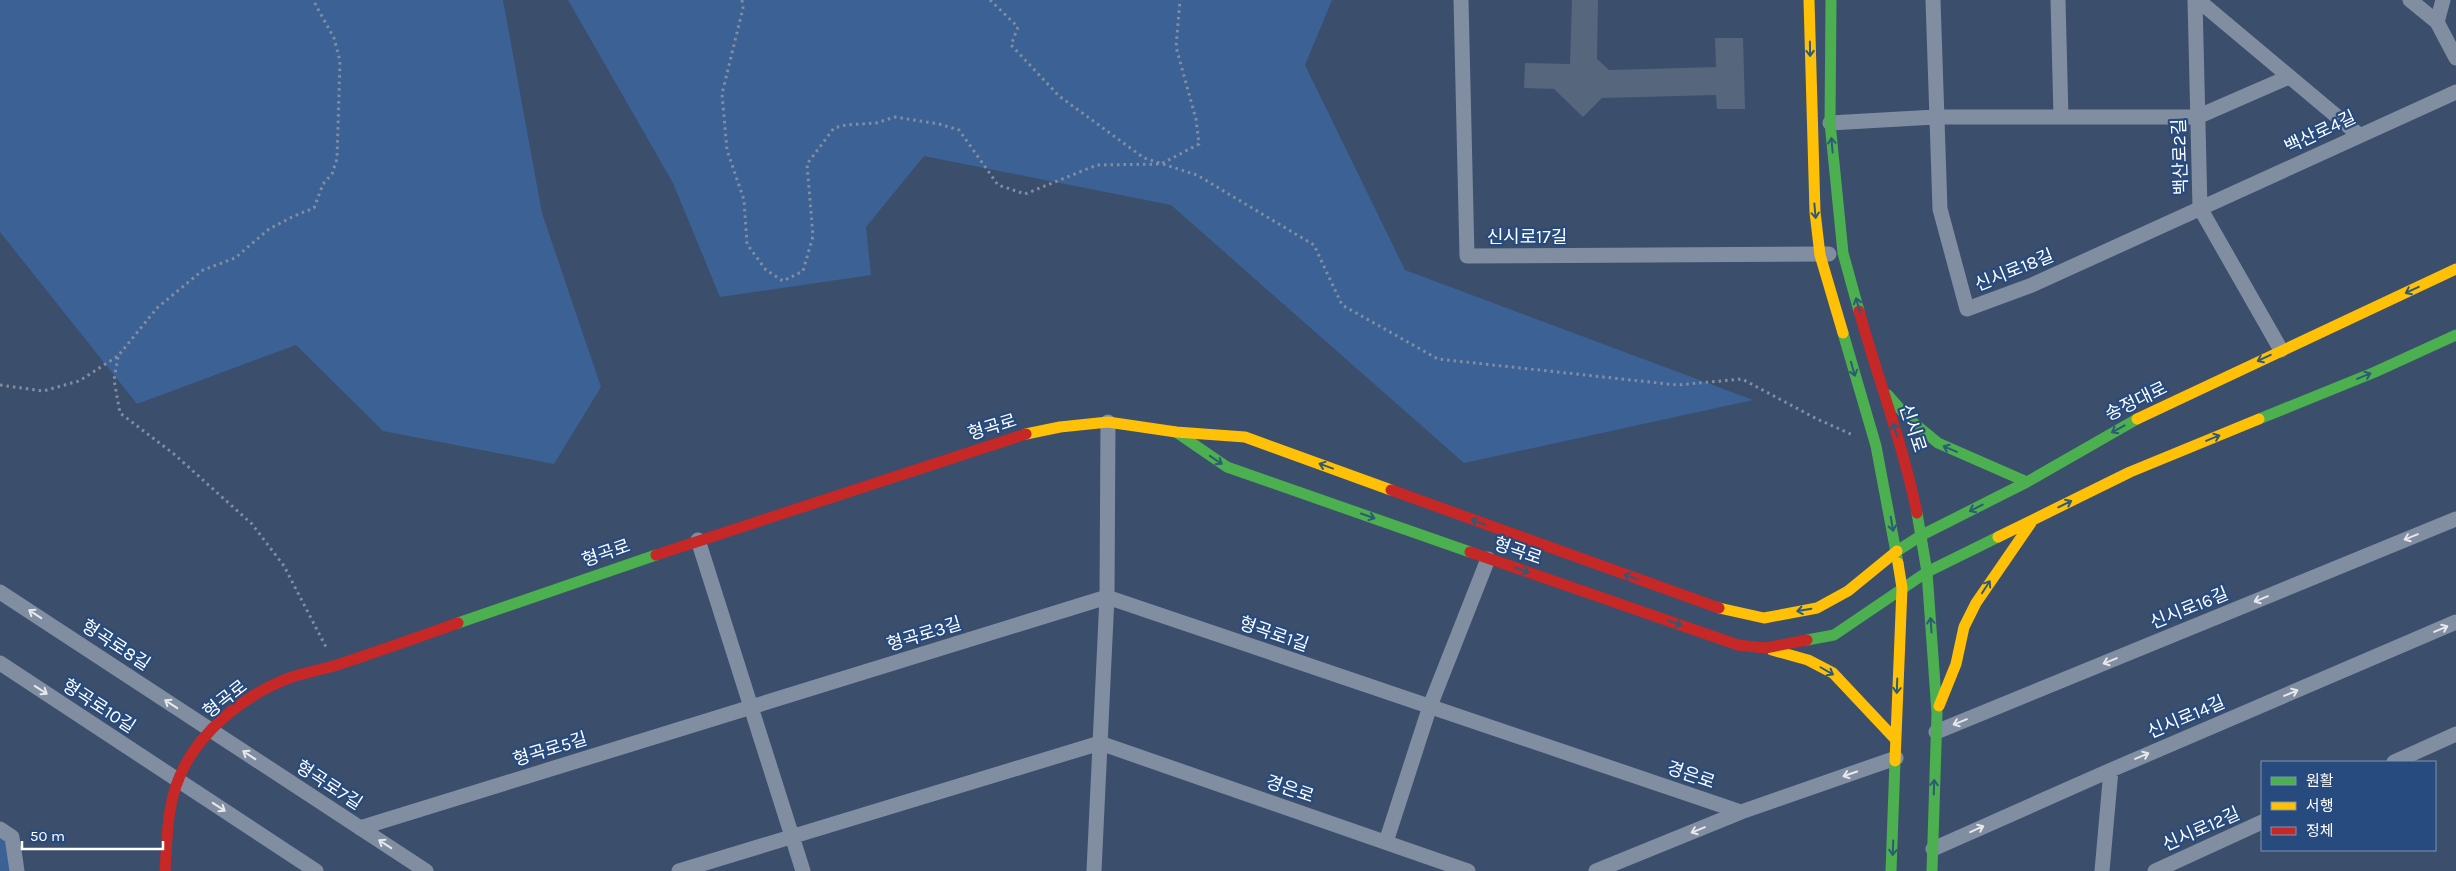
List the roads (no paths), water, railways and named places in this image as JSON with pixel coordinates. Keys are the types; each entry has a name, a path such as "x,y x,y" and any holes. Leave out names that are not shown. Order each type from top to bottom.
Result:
{"street":[{"name":"신시로17길","path":"1461,0 1467,256 1820,255 1843,253"},
{"path":"1809,0 1815,212 1820,255 1876,446 1897,551 1902,588 1896,758 1889,870"},
{"name":"신시로","path":"1831,0 1830,123 1843,253 1880,386 1909,474 1922,534 1927,572 1937,713 1932,871"},
{"name":"신시로18길","path":"1933,0 1935,117 1940,209 1967,310 2032,285 2200,208"},
{"path":"2058,0 2061,117"},
{"name":"백산로2길","path":"2197,0 2359,135"},
{"name":"백산로2길","path":"2197,0 2197,117 2200,208 2281,350"},
{"path":"2410,0 2437,22 2456,58"},
{"path":"2437,22 2443,0"},
{"path":"1830,123 1935,117 2197,117 2290,77"},
{"name":"백산로4길","path":"2200,208 2456,92"},
{"name":"송정대로","path":"1848,591 1897,551 1922,534 2027,482 2122,426 2456,269"},
{"path":"1902,588 1927,572 2130,472 2375,372 2456,335"},
{"path":"1880,386 1909,419 1938,443 2027,482"},
{"path":"1094,871 1107,597 1108,422"},
{"name":"형곡로","path":"165,871 168,828 178,780 192,754 212,730 238,707 280,682 335,666 698,540 1018,436 1060,427 1108,422 1176,432 1245,437 1721,609 1764,618 1817,608 1848,591"},
{"name":"형곡로","path":"1176,432 1227,467 1738,645 1765,648 1834,635 1902,588"},
{"path":"1937,713 1956,664 1964,627 1976,603 2033,519"},
{"name":"신시로16길","path":"1936,732 2456,519"},
{"path":"698,540 803,871"},
{"path":"1386,842 1430,706 1488,559"},
{"name":"형곡로8길","path":"0,592 212,730"},
{"name":"형곡로1길","path":"1107,597 1430,706"},
{"name":"형곡로3길","path":"751,706 1107,597"},
{"name":"신시로14길","path":"1933,849 2111,770 2456,622"},
{"path":"1765,648 1795,655 1826,669 1840,679 1896,740"},
{"name":"형곡로10길","path":"0,663 316,871"},
{"name":"형곡로5길","path":"360,828 751,706"},
{"name":"경은로","path":"1430,706 1741,812"},
{"name":"형곡로7길","path":"212,730 426,871"},
{"path":"2396,761 2456,734"},
{"path":"679,871 1100,743"},
{"name":"경은로","path":"1100,743 1468,871"},
{"path":"1596,871 1741,812 1896,758"},
{"path":"2102,871 2111,770"},
{"name":"신시로12길","path":"2154,871 2261,822"},
{"path":"0,829 12,837 17,871"}]}
